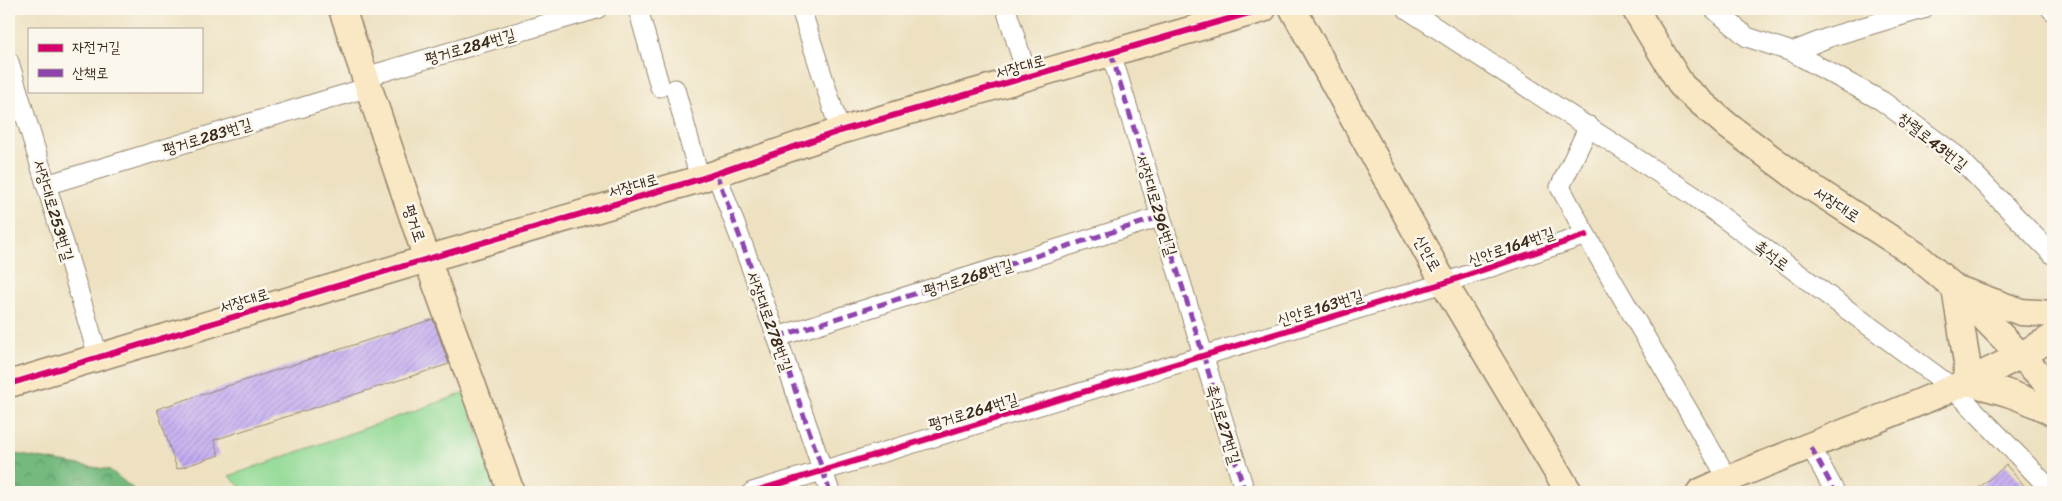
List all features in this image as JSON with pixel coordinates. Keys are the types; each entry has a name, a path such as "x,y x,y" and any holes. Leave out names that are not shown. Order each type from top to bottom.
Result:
{"street":[{"name":"평거로","path":"342,9 427,258 511,492"},
{"name":"평거로284번길","path":"367,82 575,12 597,9"},
{"path":"638,9 668,88 708,176"},
{"path":"801,9 840,131"},
{"name":"서장대로","path":"1006,9 1028,78"},
{"name":"서장대로","path":"9,384 99,359 427,258 708,176 840,131 1264,9"},
{"name":"신안로","path":"1293,9 1444,283 1569,492"},
{"path":"1407,9 1589,126 1560,188 1728,479"},
{"name":"서장대로","path":"1635,9 1682,86 1688,92 1728,126 1802,181 1916,255 1955,288 2053,389"},
{"name":"창렬로43번길","path":"1714,9 1747,37 1792,52 1882,101 1957,156 2052,253"},
{"path":"1792,52 1830,37 1923,9"},
{"name":"서장대로296번길","path":"1111,54 1203,356"},
{"name":"서장대로253번길","path":"9,62 99,359"},
{"name":"평거로283번길","path":"46,185 367,82"},
{"name":"촉석로","path":"1589,126 1691,194 1959,385 2053,492"},
{"name":"서장대로278번길","path":"708,176 777,337 830,492"},
{"name":"평거로268번길","path":"777,337 1160,217"},
{"name":"신안로164번길","path":"1444,283 1586,235"},
{"name":"신안로163번길","path":"1203,356 1444,283"},
{"path":"1959,385 1968,363 1955,288 2021,312 2053,314"},
{"path":"1700,492 1959,385 2021,356 2053,337"},
{"name":"평거로264번길","path":"752,492 1203,356"},
{"name":"촉석로27번길","path":"1203,356 1243,492"},
{"path":"1959,385 1996,388 2024,398 2053,413"},
{"path":"1811,447 1836,492"}],"green space":[{"path":"465,393 497,492 246,492 229,476"},
{"path":"9,453 110,470 137,492 9,492"}],"building":[{"path":"433,319 449,364 214,440 219,455 177,469 157,409"},
{"path":"2006,465 2030,492 1974,492"}],"marked path":[{"path":"1111,53 1245,492"},
{"path":"716,173 777,337 830,492"},
{"path":"777,337 1160,217"},
{"path":"1811,447 1835,492"}],"cycle path":[{"path":"9,384 700,179 840,131 1263,9"},
{"path":"752,492 1444,283 1586,235"}]}
